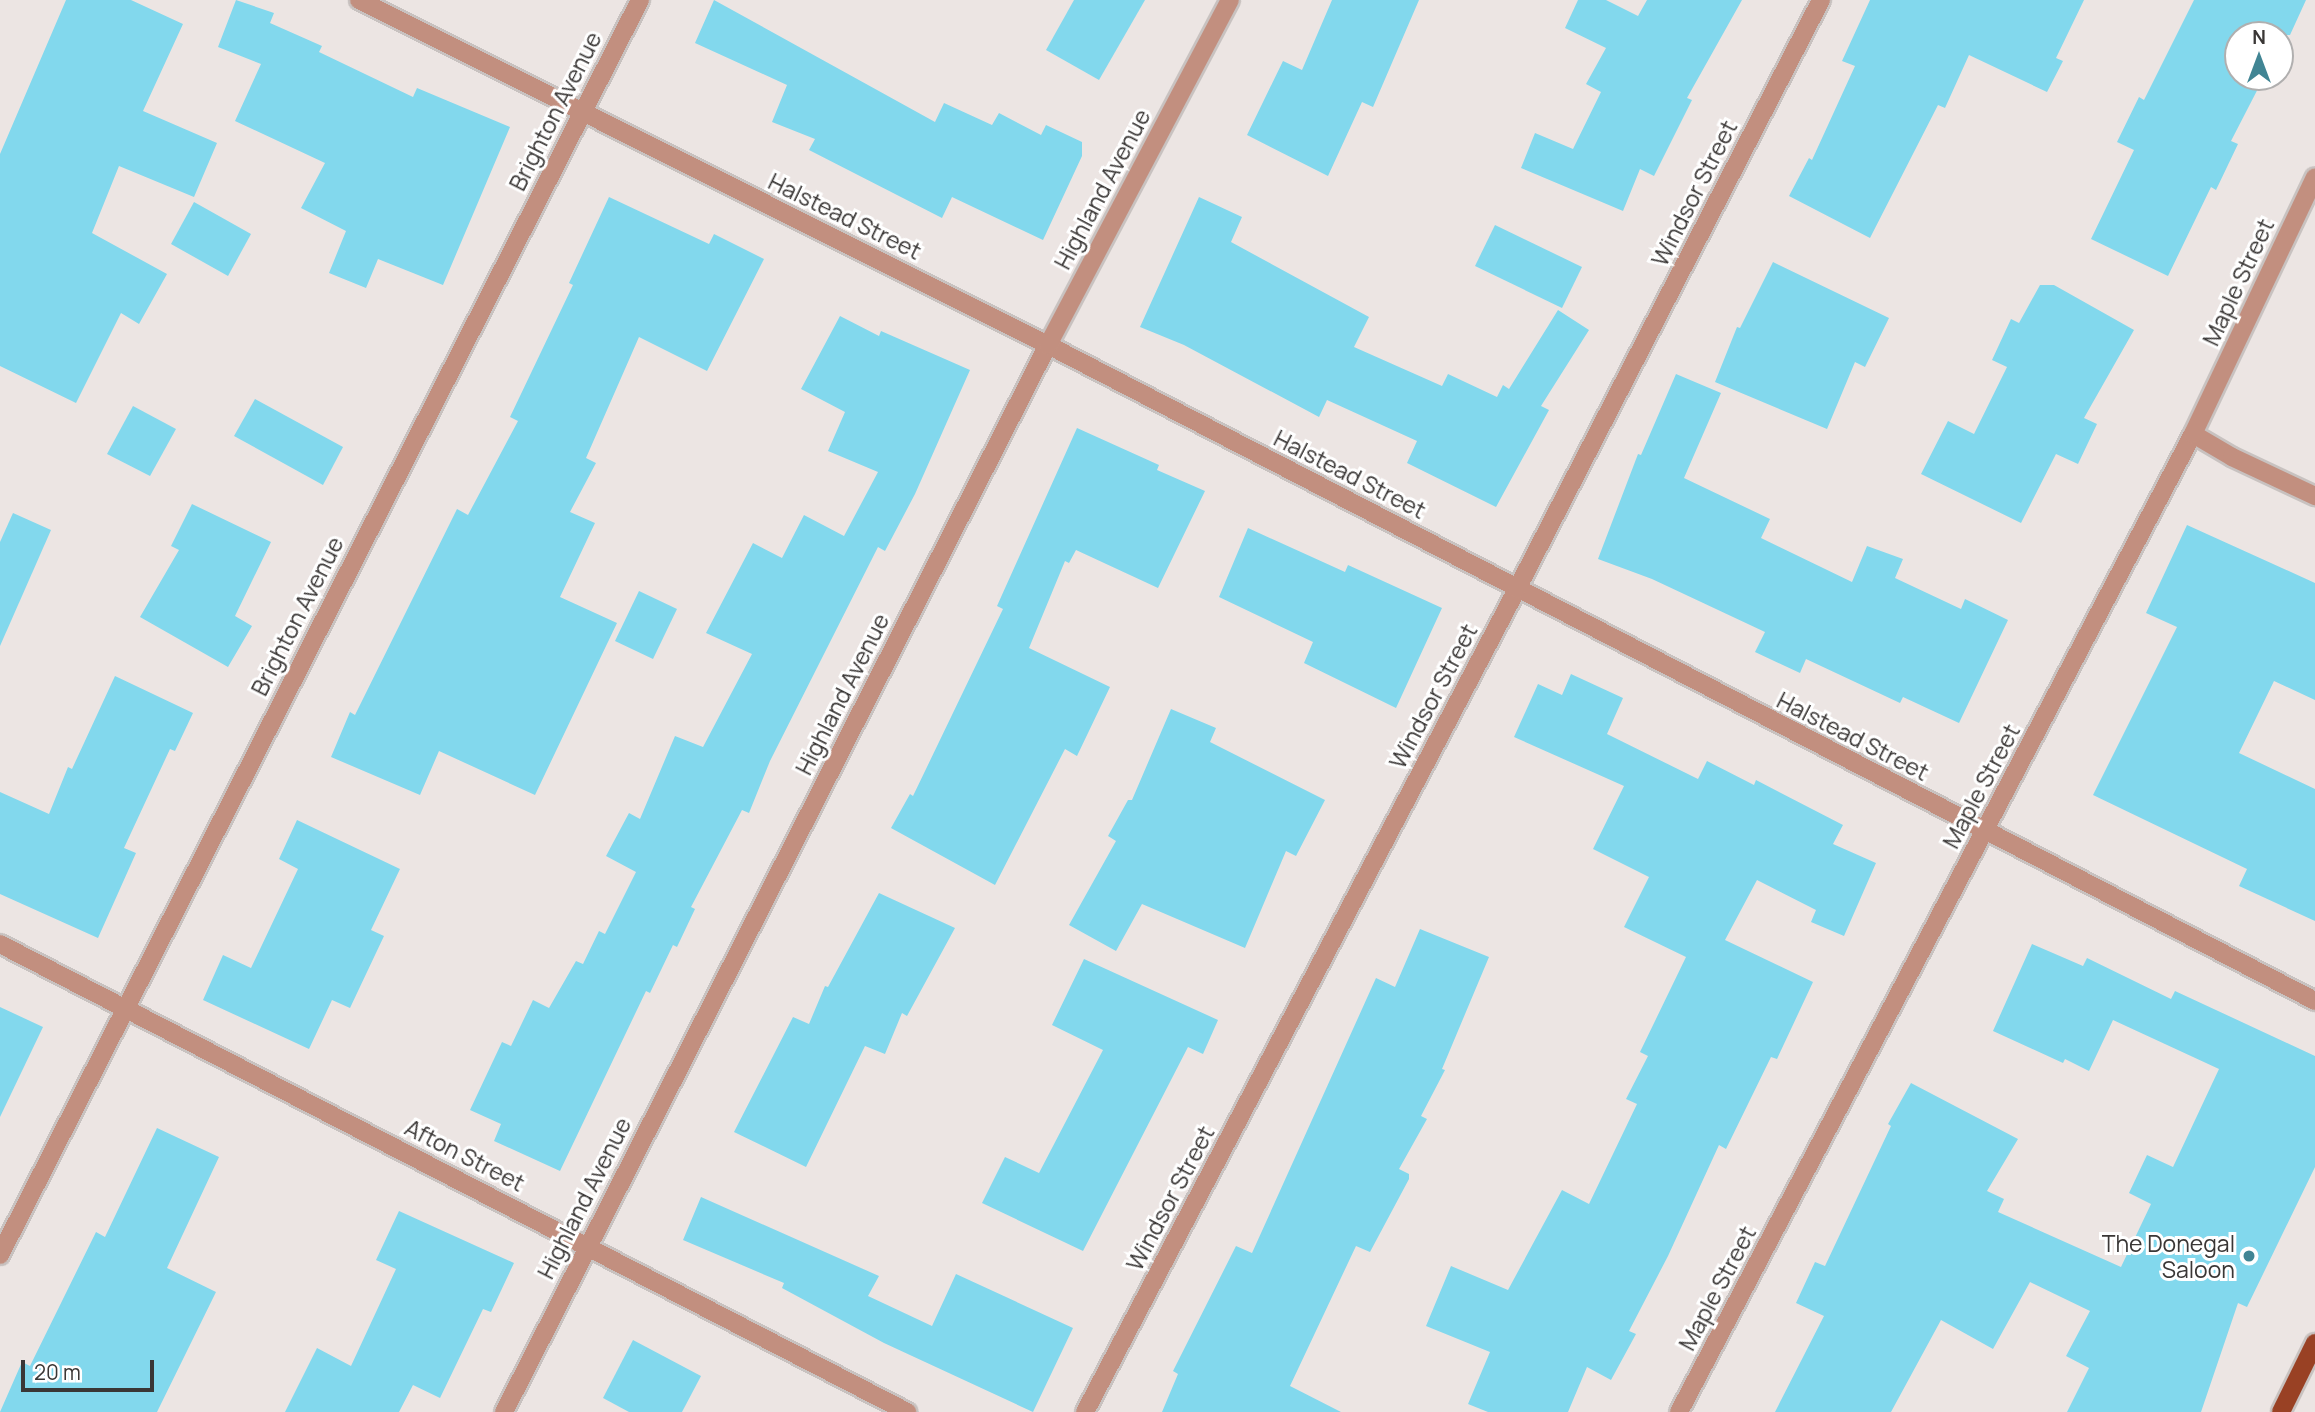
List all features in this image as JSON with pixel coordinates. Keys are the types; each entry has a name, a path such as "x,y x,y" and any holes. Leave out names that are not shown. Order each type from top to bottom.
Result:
{"main road":[{"path":"2281,1412 2315,1343"}],"street":[{"name":"Halstead Street","path":"359,0 1048,345 2315,1001"},
{"name":"Brighton Avenue","path":"0,1255 580,112 640,0"},
{"name":"Highland Avenue","path":"503,1412 1048,345 1230,0"},
{"name":"Windsor Street","path":"1085,1412 1517,589 1821,0"},
{"name":"Maple Street","path":"1679,1412 2193,434 2315,177"},
{"path":"2193,434 2232,457 2315,496"},
{"name":"Afton Street","path":"0,944 907,1412"}],"building":[{"path":"66,0 131,0 183,24 143,111 217,143 194,197 119,166 92,233 167,274 139,324 121,313 76,403 0,366 0,154"},
{"path":"236,0 274,13 270,23 322,46 319,52 413,97 417,88 510,127 443,285 378,259 366,288 329,273 346,231 301,208 325,163 235,121 261,64 218,47"},
{"path":"714,0 935,122 944,103 992,125 999,113 1041,135 1046,125 1082,142 1082,156 1043,240 952,197 942,218 809,150 815,139 772,122 787,85 695,43"},
{"path":"1074,0 1145,0 1099,80 1046,50"},
{"path":"1332,0 1419,0 1373,107 1362,102 1328,176 1247,135 1283,61 1302,70"},
{"path":"1578,0 1606,0 1638,16 1647,0 1742,0 1687,98 1692,100 1654,176 1640,169 1623,211 1521,168 1535,133 1573,149 1601,92 1586,84 1606,48 1565,28"},
{"path":"1870,0 2084,0 2056,58 2063,61 2047,92 1969,55 1945,108 1938,105 1870,238 1789,196 1809,158 1812,160 1855,66 1842,61"},
{"path":"2194,0 2306,0 2294,26 2294,21 2224,21 2224,91 2257,91 2231,141 2238,144 2216,190 2211,187 2168,276 2091,239 2134,150 2117,142 2139,97 2144,100"},
{"path":"609,197 709,244 714,234 764,259 707,371 639,337 586,458 596,463 570,512 595,523 560,597 617,623 535,795 439,751 420,795 331,757 350,712 355,715 457,509 468,515 518,421 510,417 573,285 569,283"},
{"path":"1199,197 1242,217 1231,242 1369,317 1354,347 1442,386 1448,374 1497,397 1503,385 1509,389 1558,310 1589,330 1541,406 1549,410 1496,507 1407,463 1417,441 1327,400 1319,417 1184,345 1140,327"},
{"path":"194,202 251,234 228,276 171,244"},
{"path":"1495,225 1582,267 1562,308 1475,266"},
{"path":"1773,262 1889,318 1865,367 1855,362 1827,429 1715,382 1737,327 1740,328"},
{"path":"2040,285 2054,285 2134,330 2084,418 2097,424 2078,464 2056,454 2021,523 1921,474 1948,421 1974,434 2007,367 1992,360 2011,319 2019,323"},
{"path":"840,316 879,336 881,331 970,370 915,494 885,551 878,547 770,761 749,813 742,810 691,907 695,909 677,947 673,945 650,993 646,991 560,1171 494,1141 501,1124 470,1110 502,1042 511,1046 533,1000 549,1008 576,961 583,964 599,931 605,934 636,872 606,856 629,813 640,819 675,736 703,747 752,654 706,633 753,543 782,558 804,515 844,536 878,472 828,451 845,412 801,389"},
{"path":"1676,374 1721,393 1684,478 1770,519 1761,538 1852,582 1867,546 1903,559 1895,578 1961,609 1965,599 2008,620 1959,723 1903,697 1900,703 1806,659 1800,673 1755,652 1765,632 1652,579 1598,559 1638,454 1641,455"},
{"path":"255,399 343,447 323,485 234,436"},
{"path":"133,406 176,429 150,476 107,454"},
{"path":"1077,428 1159,465 1157,470 1205,491 1158,588 1076,550 1069,563 1065,561 1029,648 1110,687 1077,756 1065,749 995,885 891,828 910,794 913,796 1003,609 997,606"},
{"path":"192,504 271,542 235,616 252,626 228,667 140,617 179,550 171,546"},
{"path":"13,513 51,530 0,646 0,542"},
{"path":"2187,525 2315,583 2315,700 2274,681 2239,753 2315,789 2315,921 2239,886 2247,869 2093,795 2177,627 2146,613"},
{"path":"1248,528 1345,572 1348,565 1442,608 1396,708 1304,663 1313,642 1219,597"},
{"path":"639,591 677,609 653,659 615,641"},
{"path":"1571,674 1623,698 1607,734 1698,779 1707,761 1754,785 1756,780 1843,825 1833,844 1876,863 1844,936 1811,922 1816,910 1757,880 1725,940 1813,982 1777,1059 1771,1057 1726,1149 1719,1145 1668,1256 1629,1331 1636,1334 1611,1380 1587,1367 1568,1412 1488,1412 1468,1404 1490,1352 1426,1326 1451,1266 1508,1290 1562,1190 1589,1204 1637,1104 1626,1099 1648,1056 1640,1052 1686,957 1624,927 1649,877 1593,849 1624,786 1514,737 1538,684 1562,695"},
{"path":"115,676 193,713 175,751 170,749 124,848 136,853 98,938 0,894 0,792 49,814 68,767 72,769"},
{"path":"1171,709 1216,728 1210,742 1325,800 1296,856 1286,851 1245,948 1142,904 1116,951 1069,925 1116,841 1108,836 1128,800 1132,800"},
{"path":"297,820 400,869 371,930 384,936 350,1008 332,1000 309,1049 203,1000 223,955 251,968 298,869 279,859"},
{"path":"879,893 955,928 907,1016 902,1013 885,1054 865,1046 806,1167 734,1132 793,1017 809,1024 825,986 828,987"},
{"path":"1420,929 1489,957 1442,1069 1445,1070 1421,1116 1427,1119 1399,1169 1409,1174 1409,1179 1370,1252 1356,1246 1290,1386 1341,1412 1162,1412 1178,1374 1173,1371 1236,1246 1252,1253 1376,978 1395,987"},
{"path":"2032,944 2083,966 2087,958 2171,999 2175,991 2315,1056 2315,1167 2247,1307 2238,1303 2201,1412 2067,1412 2089,1368 2066,1356 2090,1311 2030,1282 1993,1349 1941,1320 1891,1412 1775,1412 1824,1316 1796,1303 1815,1262 1825,1266 1891,1126 1888,1124 1911,1083 2018,1139 1987,1191 2004,1199 1998,1212 2121,1267 2151,1204 2129,1193 2147,1155 2173,1167 2219,1069 2113,1020 2089,1071 2065,1059 2063,1063 1993,1031"},
{"path":"1084,959 1218,1020 1203,1054 1188,1047 1083,1251 982,1203 1005,1157 1039,1173 1103,1050 1052,1025"},
{"path":"0,1007 43,1027 0,1117"},
{"path":"157,1128 219,1157 167,1268 216,1292 157,1412 0,1412 22,1362 30,1366 96,1232 105,1237"},
{"path":"701,1197 879,1276 868,1296 932,1326 956,1274 1073,1328 1033,1412 884,1343 782,1288 784,1283 683,1240"},
{"path":"399,1211 514,1263 491,1312 483,1309 440,1398 413,1385 399,1412 285,1412 317,1348 351,1366 396,1269 376,1260"},
{"path":"633,1340 701,1376 682,1412 629,1412 603,1398"}],"place":[{"name":"The Donegal Saloon","path":"2249,1256"}]}
